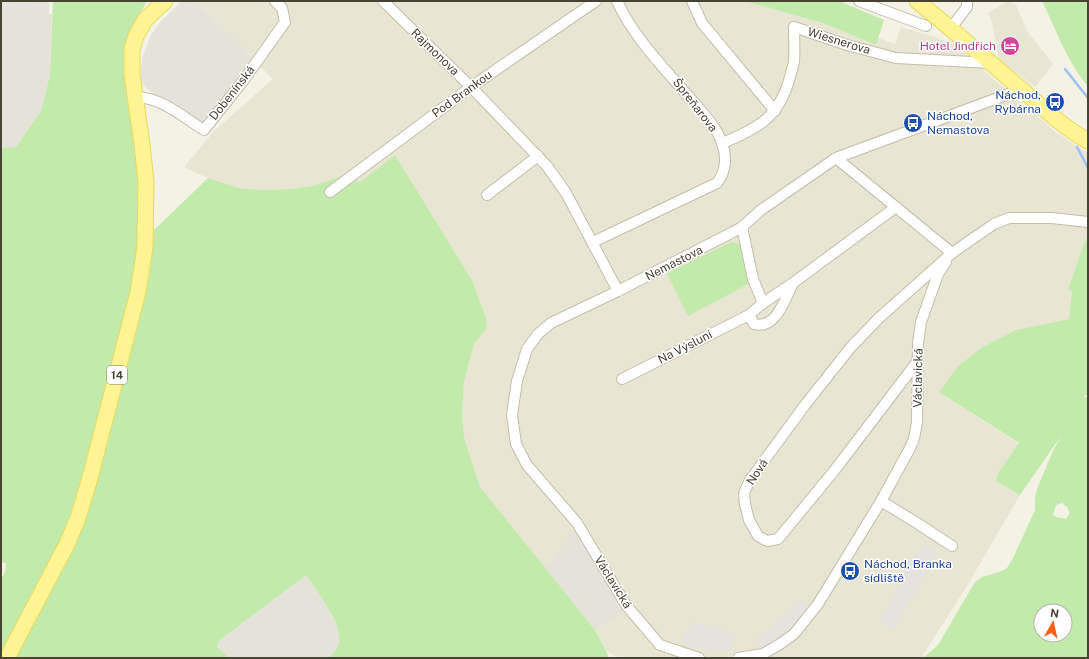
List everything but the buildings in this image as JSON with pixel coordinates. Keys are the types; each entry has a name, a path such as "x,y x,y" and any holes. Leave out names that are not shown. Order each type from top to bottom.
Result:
{"main road":[{"name":"14","path":"7,658 68,544 78,518 90,478 138,292 145,247 146,182 135,97 132,49 136,36 145,20 165,1"},
{"path":"917,1 951,28 1047,112 1076,134 1088,141"}],"street":[{"name":"Dobenínská","path":"135,97 160,102 204,130 243,81 285,22 282,8 275,1"},
{"name":"Rajmonova","path":"383,1 471,87 538,156 566,193 618,291"},
{"name":"Pod Brankou","path":"330,192 471,87 596,1"},
{"name":"Špreňarova","path":"593,242 716,183 722,176 725,158 723,143 712,124 638,37 617,1"},
{"path":"692,1 702,22 775,111 749,132 723,143"},
{"path":"859,1 926,26"},
{"path":"951,28 967,7 967,1"},
{"name":"Wiesnerova","path":"775,111 787,90 794,62 794,27 847,45 896,58 991,63"},
{"name":"Nemastova","path":"588,542 577,523 527,465 516,444 512,415 517,381 527,349 538,334 551,324 742,227 761,210 836,158 1022,89"},
{"path":"488,195 538,156"},
{"path":"836,158 952,253 994,224 1009,218 1052,218 1088,222"},
{"name":"Na Výsluní","path":"622,379 749,315 763,302 793,283 896,207"},
{"path":"742,227 753,279 763,302"},
{"name":"Václavická","path":"738,658 763,654 794,634 818,604 881,501 909,450 914,439 917,422 917,362 921,322 938,274 952,253"},
{"name":"Nová","path":"917,362 834,471 778,539 767,542 758,536 749,520 745,504 744,493 750,480 805,405 851,347 879,318 952,253"},
{"name":"Na Výsluní","path":"749,315 754,324 760,326 774,320 781,309 793,283"},
{"path":"881,501 917,522 952,546"},
{"name":"Václavická","path":"588,542 626,605 660,645 699,658"}],"shaded area":[{"path":"1,1 49,1 49,14 52,14 50,75 41,111 16,147 1,148"},
{"path":"1,1 32,1 32,10 1,7"},
{"path":"182,1 194,1 249,51 246,55 255,61 203,126 156,96 142,84 140,78 143,56 150,37 160,22"},
{"path":"194,1 744,1 823,23 876,45 878,38 895,44 901,27 935,37 954,45 1057,133 1088,153 1088,242 1085,241 1068,289 1072,291 1069,319 1016,330 981,348 958,366 939,392 1019,444 998,473 996,481 1020,495 967,586 921,658 619,658 606,651 595,630 623,613 575,530 545,569 480,487 464,437 462,415 464,382 474,344 486,329 487,321 473,282 395,156 359,183 351,173 313,186 293,189 259,190 239,188 208,178 184,167 214,131 273,79 255,61 246,55 249,51"},
{"path":"1008,1 1016,5 1027,31 1053,64 1035,87 999,59 992,22 988,13"},
{"path":"575,529 623,613 595,630 545,569"},
{"path":"924,544 938,552 894,630 879,620"},
{"path":"306,575 330,610 339,632 339,645 334,653 328,658 229,658 217,647 221,639"},
{"path":"801,599 812,605 791,633 764,650 755,640"},
{"path":"692,622 735,633 731,652 701,649 681,642"}],"green space":[{"path":"53,1 147,1 128,35 124,62 138,182 137,246 131,290 82,476 70,515 60,540 1,652 1,578 4,573 6,563 1,562 1,148 16,147 41,111 50,75"},
{"path":"744,1 839,1 884,20 876,45 823,23"},
{"path":"1042,1 1088,1 1088,86 1074,67 1062,45"},
{"path":"395,155 473,282 487,321 486,329 474,344 464,382 462,415 464,437 480,487 595,630 609,658 328,658 334,653 338,646 338,629 329,609 306,575 221,639 217,647 229,658 16,658 75,547 85,520 146,294 151,265 154,230 208,178 239,188 259,190 293,189 313,186 351,173 359,183"},
{"path":"1085,241 1088,242 1088,395 1084,396 1085,398 1088,396 1088,658 923,658 938,645 975,582 982,577 1007,568 1035,510 1037,489 1061,436 1020,495 996,481 998,473 1019,443 939,392 958,366 981,348 1016,330 1069,319 1072,291 1068,289","holes":["1062,503 1067,507 1070,513 1066,519 1056,517 1053,514 1056,505"]},
{"path":"732,242 740,245 750,283 688,316 667,273"}],"waterway":[{"path":"1065,69 1088,98"},
{"path":"1077,147 1088,168"}],"place":[{"name":"Hotel Jindřich","path":"1010,46"},
{"name":"Náchod, Rybárna","path":"1055,102"},
{"name":"Náchod, Nemastova","path":"913,123"},
{"name":"Náchod, Branka sídliště","path":"850,571"}]}
